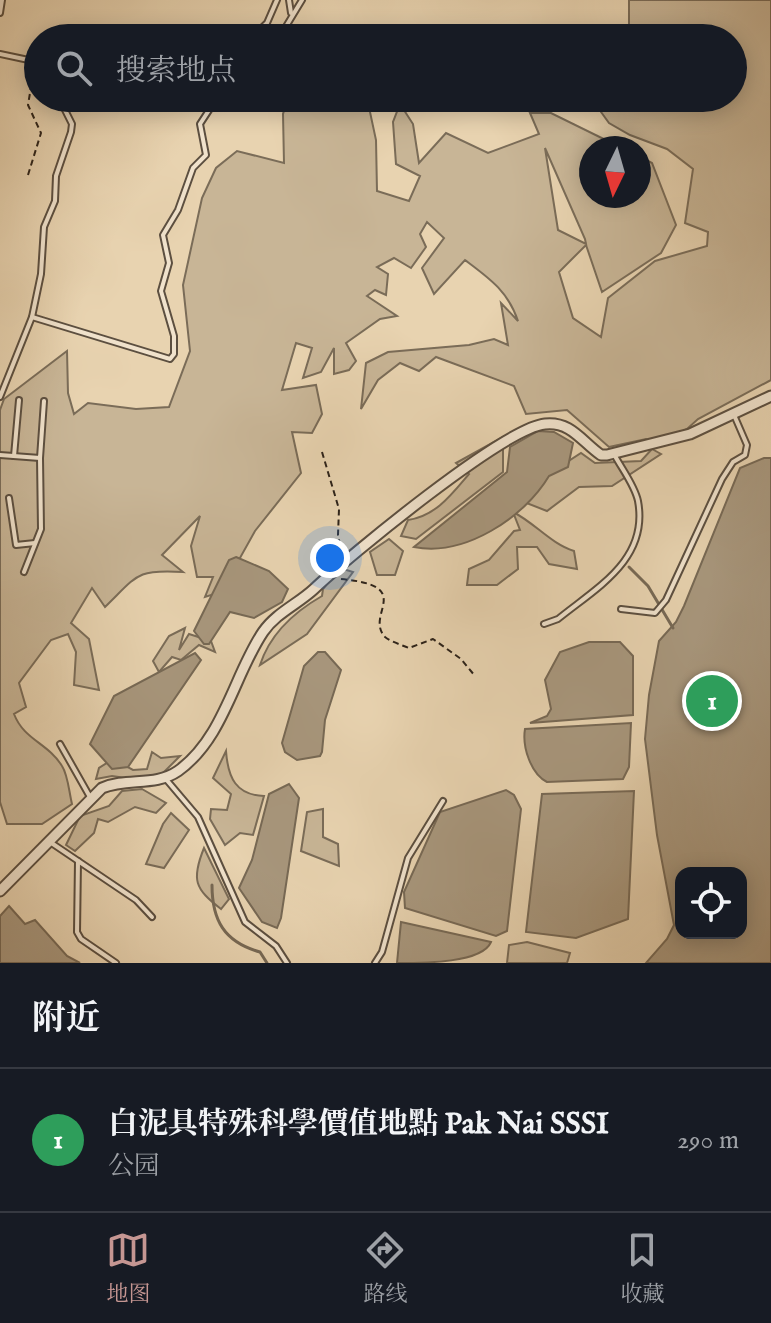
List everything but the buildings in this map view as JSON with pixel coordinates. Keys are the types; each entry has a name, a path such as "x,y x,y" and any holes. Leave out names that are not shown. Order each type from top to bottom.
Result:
{"street":[{"path":"0,891 91,799 109,785 165,778 193,756 232,700 262,634 275,618 344,559 510,437 533,427 563,425 601,455 614,453 690,434 771,396"}],"lane":[{"path":"0,13 2,0"},
{"path":"266,24 277,0"},
{"path":"289,0 291,15"},
{"path":"286,24 302,0"},
{"path":"0,54 24,59"},
{"path":"0,397 32,317 41,274 44,227 55,201 56,176 72,124 66,112"},
{"path":"32,317 170,359 174,354 174,336 161,291 169,263 163,235 178,210 193,168 206,155 200,124 208,112"},
{"path":"14,456 19,400"},
{"path":"24,572 41,529 40,458 44,401"},
{"path":"621,609 655,613 666,600 722,479 733,462 745,455 747,445 734,415"},
{"path":"544,624 558,619 627,562 635,539 638,504 614,453"},
{"path":"0,455 40,458"},
{"path":"9,498 16,545 35,543"},
{"path":"60,744 91,799"},
{"path":"165,778 198,817 245,922 276,946 287,963"},
{"path":"375,963 382,952 408,858 443,801"},
{"path":"48,841 136,900 152,917"},
{"path":"78,861 77,932 116,963"}],"path":[{"path":"28,175 41,133 31,112"},
{"path":"322,452 339,509 338,535 344,559"},
{"path":"324,578 370,582 384,598 380,626 385,637 409,648 433,639 461,659 475,676"}],"shaded area":[{"path":"629,0 771,0 771,380 657,445 646,439 609,447 567,410 526,414 514,386 436,357 419,371 400,363 378,380 361,409 366,363 388,352 469,345 494,339 508,345 501,303 518,321 503,293 465,260 434,294 422,268 444,238 427,222 420,234 426,247 411,268 394,258 377,267 388,274 386,295 375,290 367,296 397,316 380,319 346,343 356,361 349,370 334,374 334,348 321,372 303,378 312,348 296,343 282,390 316,385 322,414 312,433 292,432 301,473 255,531 221,592 205,597 213,577 197,577 191,546 200,516 162,555 183,572 156,572 139,576 105,607 92,588 71,623 89,639 99,690 74,685 76,652 68,634 51,640 19,683 26,707 14,714 24,730 62,766 72,804 42,824 7,824 0,802 0,410 4,399 67,351 68,393 74,414 88,403 136,409 169,407 190,351 183,285 202,198 216,168 237,151 284,163 284,112 370,112 376,140 377,191 409,201 420,176 396,164 393,122 397,112 405,112 413,124 419,163 446,133 488,153 539,134 530,113 551,113 598,136 579,136 579,208 651,208 652,163 676,225 661,253 602,292 586,245 559,272 573,318 601,337 608,298 655,261 707,246 708,232 685,223 693,169 667,149 651,143 651,136 630,135 609,123 601,112 747,112 747,24 629,24","holes":["545,148 586,244 558,230"]},
{"path":"538,431 554,432 573,443 568,467 549,476 524,506 491,531 453,546 433,549 414,547 507,472 510,447"},
{"path":"503,437 503,472 416,539 401,536 408,520 435,509 469,474 456,463"},
{"path":"652,449 661,454 612,486 579,487 547,511 524,502 541,479 581,453 595,463 641,461"},
{"path":"771,458 771,963 646,963 667,939 674,925 657,835 645,739 649,695 659,641 676,622 740,468"},
{"path":"513,512 558,544 574,551 577,569 549,564 537,547 517,547 518,569 497,585 467,585 469,569 489,560 514,531 520,530"},
{"path":"389,539 403,551 395,575 377,575 370,552"},
{"path":"236,557 269,571 288,589 282,602 254,618 230,612 209,644 204,644 194,631 229,560"},
{"path":"340,568 353,572 307,634 260,665 277,634 302,609 322,596 323,589"},
{"path":"185,628 179,650 189,634 211,641 215,652 199,645 181,660 172,657 159,672 153,661 169,636"},
{"path":"589,642 620,642 633,656 633,715 530,723 547,716 551,709 545,680 560,652"},
{"path":"318,652 325,652 341,670 325,720 322,752 320,756 297,760 285,752 282,743 304,666"},
{"path":"195,653 201,660 128,767 112,769 90,744 114,696"},
{"path":"631,723 629,767 623,779 547,782 536,773 526,752 525,729"},
{"path":"226,751 235,783 247,792 264,796 253,835 240,833 225,845 210,819 211,809 227,810 231,794 213,778"},
{"path":"152,752 161,758 180,756 154,782 112,776 96,779 99,768 113,759 133,770 147,769"},
{"path":"289,784 299,798 277,928 262,922 239,888 252,860 269,794"},
{"path":"142,789 166,803 156,813 135,807 108,822 98,819 94,833 75,851 66,845 80,816 109,806 122,791"},
{"path":"506,790 514,795 521,809 507,931 496,936 405,908 404,892 440,812"},
{"path":"634,791 628,919 576,938 526,932 542,794"},
{"path":"323,809 323,837 338,844 339,866 301,851 307,812"},
{"path":"171,813 189,830 164,868 146,864 163,824"},
{"path":"204,848 229,899 221,909 206,896 198,883 198,868"},
{"path":"9,906 25,924 35,920 67,956 80,963 0,963 0,916"},
{"path":"401,922 491,942 486,949 465,958 397,963"},
{"path":"527,942 570,953 567,963 507,963 509,945"}],"waterway":[{"path":"629,567 648,586 673,628"},
{"path":"212,885 214,909 222,928 237,942 260,952 267,963"}],"place":[{"name":"白泥具特殊科學價值地點 Pak Nai SSSI","path":"712,701"}]}
